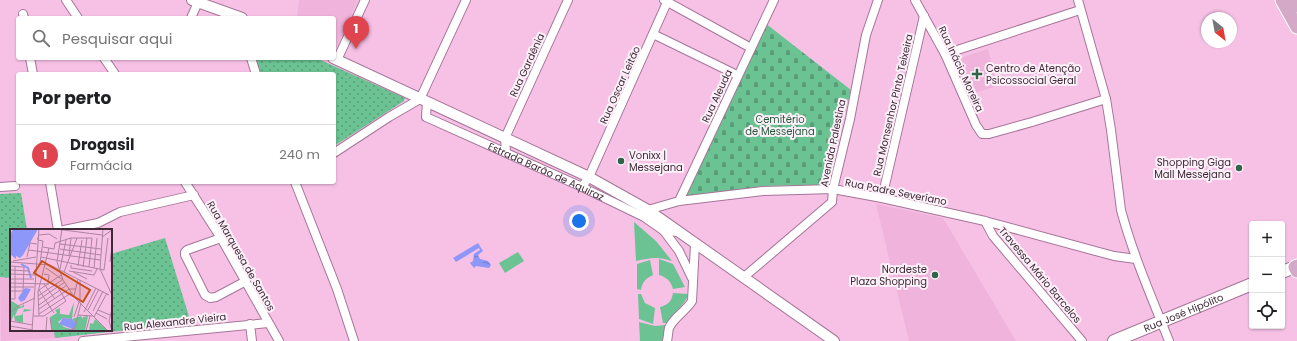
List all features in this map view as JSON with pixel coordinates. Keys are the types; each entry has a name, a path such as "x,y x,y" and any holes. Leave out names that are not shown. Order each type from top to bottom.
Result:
{"main road":[{"path":"1282,0 1297,27"},
{"path":"1294,0 1297,6"},
{"path":"1285,271 1296,268"},
{"name":"Rua José Hipólito","path":"1114,341 1249,285"}],"street":[{"path":"66,0 77,16"},
{"path":"336,57 365,0"},
{"path":"336,152 389,117 423,101 466,0"},
{"name":"Rua Gardênia","path":"504,138 568,0"},
{"name":"Rua Aleuda","path":"679,201 774,0"},
{"name":"Avenida Palestina","path":"744,277 832,202 833,189 850,119 866,35 878,0"},
{"name":"Rua Inácio Moreira","path":"915,0 945,54 980,133 985,135 989,134 1106,98"},
{"path":"1078,0 1106,98 1121,210 1136,259 1170,341"},
{"path":"192,16 196,1 237,16"},
{"path":"666,1 751,48"},
{"name":"Rua Oscar Leitão","path":"582,186 589,177 653,34 666,1"},
{"path":"945,54 1080,10"},
{"name":"Rua Monsenhor Pinto Teixeira","path":"882,198 924,16"},
{"path":"653,34 733,73"},
{"name":"Estrada Barão de Aquiraz","path":"336,59 589,177 648,210 834,341"},
{"path":"30,60 32,72"},
{"path":"105,60 114,72"},
{"path":"252,60 255,72"},
{"name":"Estrada Barão de Aquiraz","path":"423,101 426,117 582,186 644,217 664,231"},
{"path":"504,138 506,152"},
{"path":"538,153 541,168"},
{"path":"50,184 58,229"},
{"name":"Rua Marquesa de Santos","path":"186,184 221,238 279,341"},
{"path":"296,184 338,293 354,341"},
{"path":"0,187 15,186"},
{"name":"Rua Padre Severíano","path":"648,210 679,201 763,191 833,189 882,198 985,221 1114,256 1136,259"},
{"path":"69,229 98,223 120,212 194,195"},
{"path":"625,208 635,203"},
{"name":"Travessa Mário Barcelos","path":"985,221 993,236 1082,341"},
{"path":"664,231 679,232"},
{"path":"664,231 679,251 692,278"},
{"path":"221,238 185,252 185,255 207,297 216,297 246,281"},
{"path":"667,341 669,328 692,301 692,278 695,244"},
{"name":"Rua Alexandre Vieira","path":"83,341 268,323"},
{"path":"250,324 252,341"}],"shaded area":[{"path":"299,0 358,0 336,49 336,16 297,16"},
{"name":"Centro de Atenção Psicossocial Geral","path":"988,49 997,86 968,95 954,60"},
{"name":"Nordeste Plaza Shopping","path":"876,204 943,218 1016,341 909,341"},
{"path":"0,277 10,278 10,331 54,331 55,338 1,341"}],"green space":[{"name":"Cemitério de Messejana","path":"765,23 851,90 825,185 763,186 678,199"},
{"path":"256,60 320,60 405,98 404,101 336,145 336,72 260,72"},
{"path":"21,193 27,229 10,229 10,278 0,277 0,194"},
{"path":"634,222 656,241 672,261 662,258 654,258 636,261"},
{"path":"165,238 191,323 55,338 54,331 112,331 112,254"},
{"path":"518,252 524,261 505,273 499,263"},
{"path":"659,259 673,264 685,287 673,289 668,280 659,275"},
{"path":"650,260 653,275 648,277 642,285 641,290 637,289 637,264"},
{"path":"673,293 688,294 685,301 667,323 663,323 660,307 669,302"},
{"path":"638,294 641,294 645,303 655,308 653,324 639,319"},
{"path":"639,322 655,326 666,325 662,341 640,341"}],"water":[{"path":"478,243 483,251 478,255 480,259 488,261 491,265 489,268 476,266 474,268 470,263 473,261 474,254 480,250 479,248 456,262 453,258"}],"place":[{"name":"Drogasil","path":"356,49"},
{"name":"Centro de Atenção Psicossocial Geral","path":"977,74"},
{"name":"Vonixx | Messejana","path":"621,161"},
{"name":"Shopping Giga Mall Messejana","path":"1239,168"},
{"name":"Nordeste Plaza Shopping","path":"935,275"}]}
